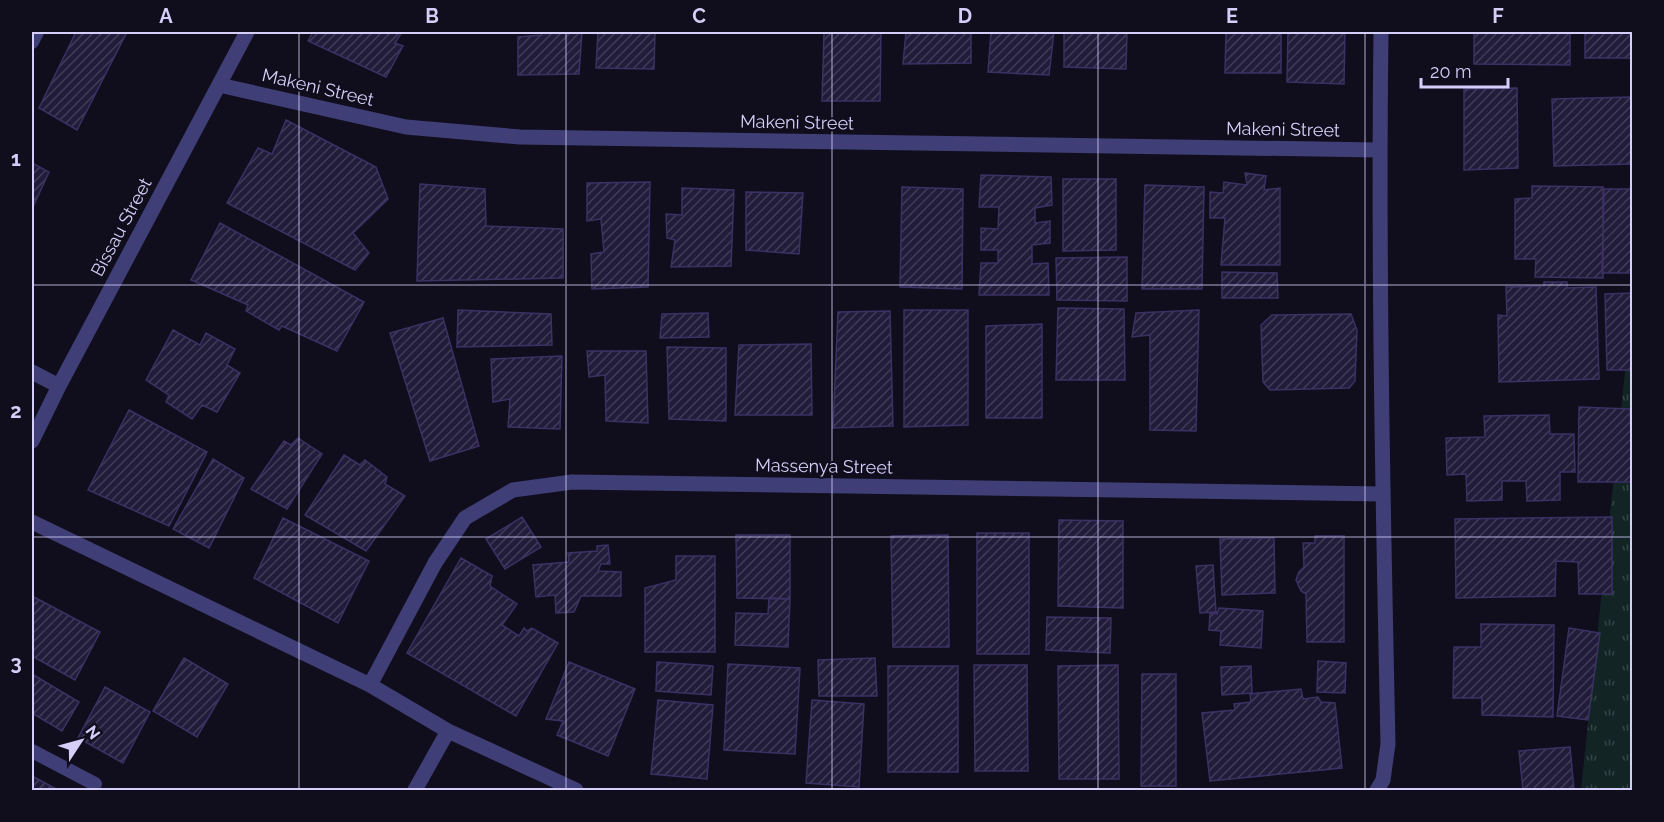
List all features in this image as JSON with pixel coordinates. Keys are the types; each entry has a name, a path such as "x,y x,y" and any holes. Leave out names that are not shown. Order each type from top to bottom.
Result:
{"street":[{"name":"Bissau Street","path":"32,441 247,32"},
{"path":"1377,790 1383,780 1388,744 1382,494 1379,150 1381,32"},
{"name":"Makeni Street","path":"219,85 406,127 520,137 1379,150"},
{"path":"32,372 59,386"},
{"name":"Massenya Street","path":"370,684 435,563 465,518 513,490 572,482 1382,494"},
{"path":"32,522 370,684 448,731 576,790"},
{"path":"415,790 448,731"}],"lane":[{"path":"32,42 37,32"},
{"path":"32,751 95,784"}],"green space":[{"path":"1632,305 1632,790 1581,790"}],"building":[{"path":"76,32 127,32 77,130 39,108"},
{"path":"313,32 402,32 395,43 403,46 386,77 308,41"},
{"path":"542,32 582,32 579,74 518,75 518,37 542,35"},
{"path":"598,32 655,32 654,69 596,68"},
{"path":"824,32 881,32 880,101 822,101"},
{"path":"906,32 971,32 971,63 903,64"},
{"path":"991,32 1054,32 1049,75 988,72"},
{"path":"1064,32 1127,32 1126,69 1064,67"},
{"path":"1226,32 1281,32 1281,73 1225,73"},
{"path":"1288,32 1345,32 1344,84 1287,82"},
{"path":"1474,32 1570,32 1570,65 1474,64"},
{"path":"1585,32 1632,32 1632,58 1585,58"},
{"path":"1517,88 1518,168 1464,170 1464,89"},
{"path":"1632,97 1632,164 1554,166 1552,99"},
{"path":"286,120 376,167 388,199 353,233 369,253 355,270 227,203 258,148 272,154"},
{"path":"32,163 49,172 32,209"},
{"path":"1245,173 1266,176 1264,190 1280,188 1280,265 1221,265 1225,218 1210,218 1210,192 1223,193 1224,182 1247,185"},
{"path":"981,175 1051,177 1052,205 1035,208 1035,223 1050,221 1050,243 1032,245 1032,264 1048,263 1049,295 979,295 981,263 998,263 998,250 981,250 981,228 998,229 999,207 979,207"},
{"path":"1063,179 1116,179 1116,250 1063,251"},
{"path":"650,182 648,287 592,289 591,254 604,252 601,219 587,221 587,183"},
{"path":"420,184 485,189 486,226 563,229 563,278 417,281"},
{"path":"1145,185 1204,187 1202,289 1142,289"},
{"path":"1532,186 1603,187 1603,278 1535,277 1536,259 1515,259 1515,199 1532,198"},
{"path":"902,187 963,189 962,289 900,287"},
{"path":"682,188 734,190 731,266 671,267 675,240 667,238 666,214 682,215"},
{"path":"1604,189 1631,189 1632,273 1602,273"},
{"path":"746,192 803,193 799,254 746,250"},
{"path":"220,223 364,302 337,351 282,326 279,330 246,311 248,305 191,280"},
{"path":"1127,257 1127,301 1057,300 1056,258"},
{"path":"1222,272 1277,273 1278,298 1222,298"},
{"path":"1544,282 1567,282 1567,288 1596,287 1599,379 1499,382 1498,315 1507,316 1506,287 1544,286"},
{"path":"1632,293 1632,370 1607,370 1605,294"},
{"path":"1058,308 1124,309 1125,380 1056,380"},
{"path":"458,310 551,314 552,345 457,347"},
{"path":"904,310 968,310 968,425 904,427"},
{"path":"1199,310 1196,431 1150,430 1150,335 1132,337 1136,313"},
{"path":"890,311 893,426 833,428 838,312"},
{"path":"708,313 709,337 660,338 662,314"},
{"path":"1351,314 1357,330 1355,381 1349,388 1270,390 1263,382 1261,325 1272,315"},
{"path":"443,318 479,446 430,461 390,333"},
{"path":"1042,324 1042,418 986,418 986,326"},
{"path":"173,330 200,345 206,333 235,349 227,365 240,373 217,412 202,405 192,419 166,402 169,395 146,380"},
{"path":"811,344 812,415 735,415 739,345"},
{"path":"667,347 726,348 726,421 669,419"},
{"path":"587,351 646,351 648,423 606,421 605,375 589,377"},
{"path":"562,356 560,429 508,427 510,399 493,402 491,359"},
{"path":"1579,407 1630,409 1632,482 1578,482"},
{"path":"129,410 207,452 169,526 88,490"},
{"path":"1549,415 1550,434 1574,434 1575,472 1560,472 1560,500 1527,501 1526,481 1502,481 1502,500 1467,501 1466,474 1447,475 1446,438 1485,437 1484,416"},
{"path":"298,438 322,454 287,509 251,489 284,441 291,445"},
{"path":"344,455 360,465 365,460 387,477 385,484 405,496 366,551 305,515"},
{"path":"213,459 244,478 209,548 173,529"},
{"path":"522,517 541,547 505,569 486,539"},
{"path":"1612,517 1612,594 1579,594 1578,562 1556,561 1555,596 1456,598 1455,519"},
{"path":"283,518 369,561 338,623 254,578"},
{"path":"1059,520 1123,521 1123,608 1058,606"},
{"path":"977,533 1029,533 1029,654 977,654"},
{"path":"736,535 790,535 790,599 737,598"},
{"path":"948,535 949,647 893,647 891,536"},
{"path":"1315,536 1344,536 1344,642 1307,642 1306,594 1301,591 1296,580 1304,567 1303,543 1315,543"},
{"path":"1274,538 1275,593 1222,595 1220,539"},
{"path":"608,545 610,564 601,564 598,571 621,572 621,596 581,596 574,612 556,613 555,595 536,597 533,565 569,562 568,553 597,551 597,546"},
{"path":"676,556 715,556 715,652 645,652 645,588 676,580"},
{"path":"461,558 492,576 490,586 517,604 502,625 519,636 524,628 527,631 532,628 558,643 516,716 407,653"},
{"path":"1213,565 1216,612 1200,613 1196,566"},
{"path":"32,596 100,632 75,680 32,656"},
{"path":"769,598 790,599 788,647 735,645 736,613 768,614"},
{"path":"1219,608 1263,611 1261,648 1220,645 1221,631 1209,630 1210,613 1217,614"},
{"path":"1047,617 1111,618 1110,653 1046,650"},
{"path":"1481,624 1554,625 1553,717 1482,715 1482,698 1453,698 1454,647 1481,647"},
{"path":"1569,628 1600,633 1588,720 1557,716"},
{"path":"184,658 228,684 197,737 153,711"},
{"path":"875,658 877,696 819,696 818,660"},
{"path":"1318,661 1346,663 1345,693 1317,692"},
{"path":"569,662 635,689 608,756 557,735 563,721 546,719"},
{"path":"657,662 713,666 711,695 656,691"},
{"path":"728,664 800,668 795,754 724,750"},
{"path":"974,665 1027,665 1028,771 975,771"},
{"path":"1118,665 1119,779 1059,779 1058,666"},
{"path":"888,666 958,666 958,772 888,772"},
{"path":"1251,666 1252,693 1222,695 1221,667"},
{"path":"32,674 79,702 62,731 32,713"},
{"path":"1142,674 1176,674 1176,786 1141,786"},
{"path":"105,687 150,712 123,763 78,738"},
{"path":"1301,689 1303,699 1318,697 1321,702 1335,703 1342,768 1210,781 1202,713 1235,710 1234,704 1251,702 1250,694"},
{"path":"658,700 713,705 707,779 651,774"},
{"path":"812,700 864,704 859,787 806,783"},
{"path":"1570,747 1574,790 1523,790 1519,751"},
{"path":"32,776 58,790 32,790"}]}
